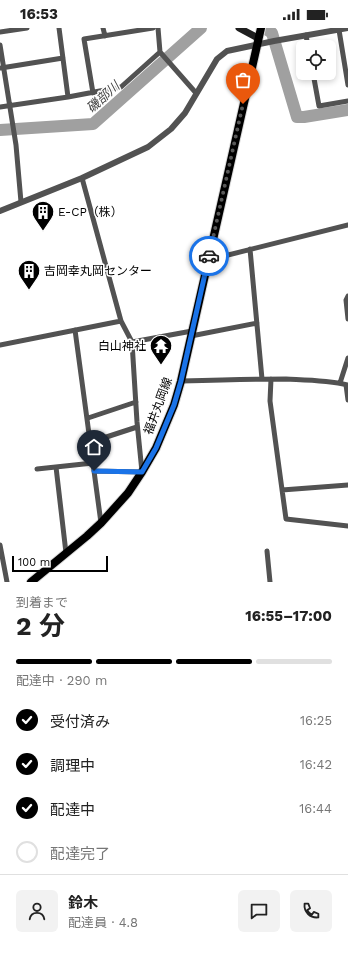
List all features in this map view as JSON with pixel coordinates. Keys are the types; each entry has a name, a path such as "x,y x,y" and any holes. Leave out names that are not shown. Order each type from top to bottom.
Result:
{"main road":[{"path":"239,28 258,41"},
{"name":"福井丸岡線","path":"31,582 101,523 118,505 142,472 166,425 181,381 261,28"}],"street":[{"path":"0,32 27,28"},
{"path":"59,28 68,97"},
{"path":"103,28 105,36"},
{"path":"93,93 84,39 153,28"},
{"path":"158,28 161,54 196,93"},
{"path":"0,211 82,178 148,148 171,129 184,113 216,59 227,51 258,41 306,36 348,28"},
{"path":"339,30 348,85"},
{"path":"306,36 307,40"},
{"path":"0,45 2,68 11,106 22,202"},
{"path":"0,107 93,93 121,87 161,54"},
{"path":"2,68 63,58"},
{"path":"314,80 319,106 348,101"},
{"path":"82,178 120,321 132,342 137,426 142,472 94,471"},
{"path":"208,260 348,224"},
{"path":"250,249 262,379"},
{"path":"348,296 346,300 348,318"},
{"path":"0,345 120,321"},
{"path":"132,342 257,323"},
{"path":"75,330 94,462 101,523"},
{"path":"340,383 348,358"},
{"path":"181,381 262,379 330,381 347,385 348,400"},
{"path":"271,379 270,401 286,519 348,526"},
{"path":"88,418 136,402"},
{"path":"91,442 137,426"},
{"path":"37,469 94,462"},
{"path":"56,467 66,553"},
{"path":"282,490 348,485"},
{"path":"0,545 7,582"},
{"path":"266,551 270,582"}],"waterway":[{"name":"磯部川","path":"0,130 93,124 201,28"},
{"name":"磯部川","path":"265,28 272,33 297,117 348,110"}],"way so far":[{"path":"209,256 243,104"}],"place":[{"name":"E-CP（株）","path":"43,232"},
{"name":"吉岡幸丸岡センター","path":"29,290"},
{"name":"白山神社","path":"161,366"}],"route":[{"path":"94,471 142,472 156,448 174,405 181,381 209,256"}]}
